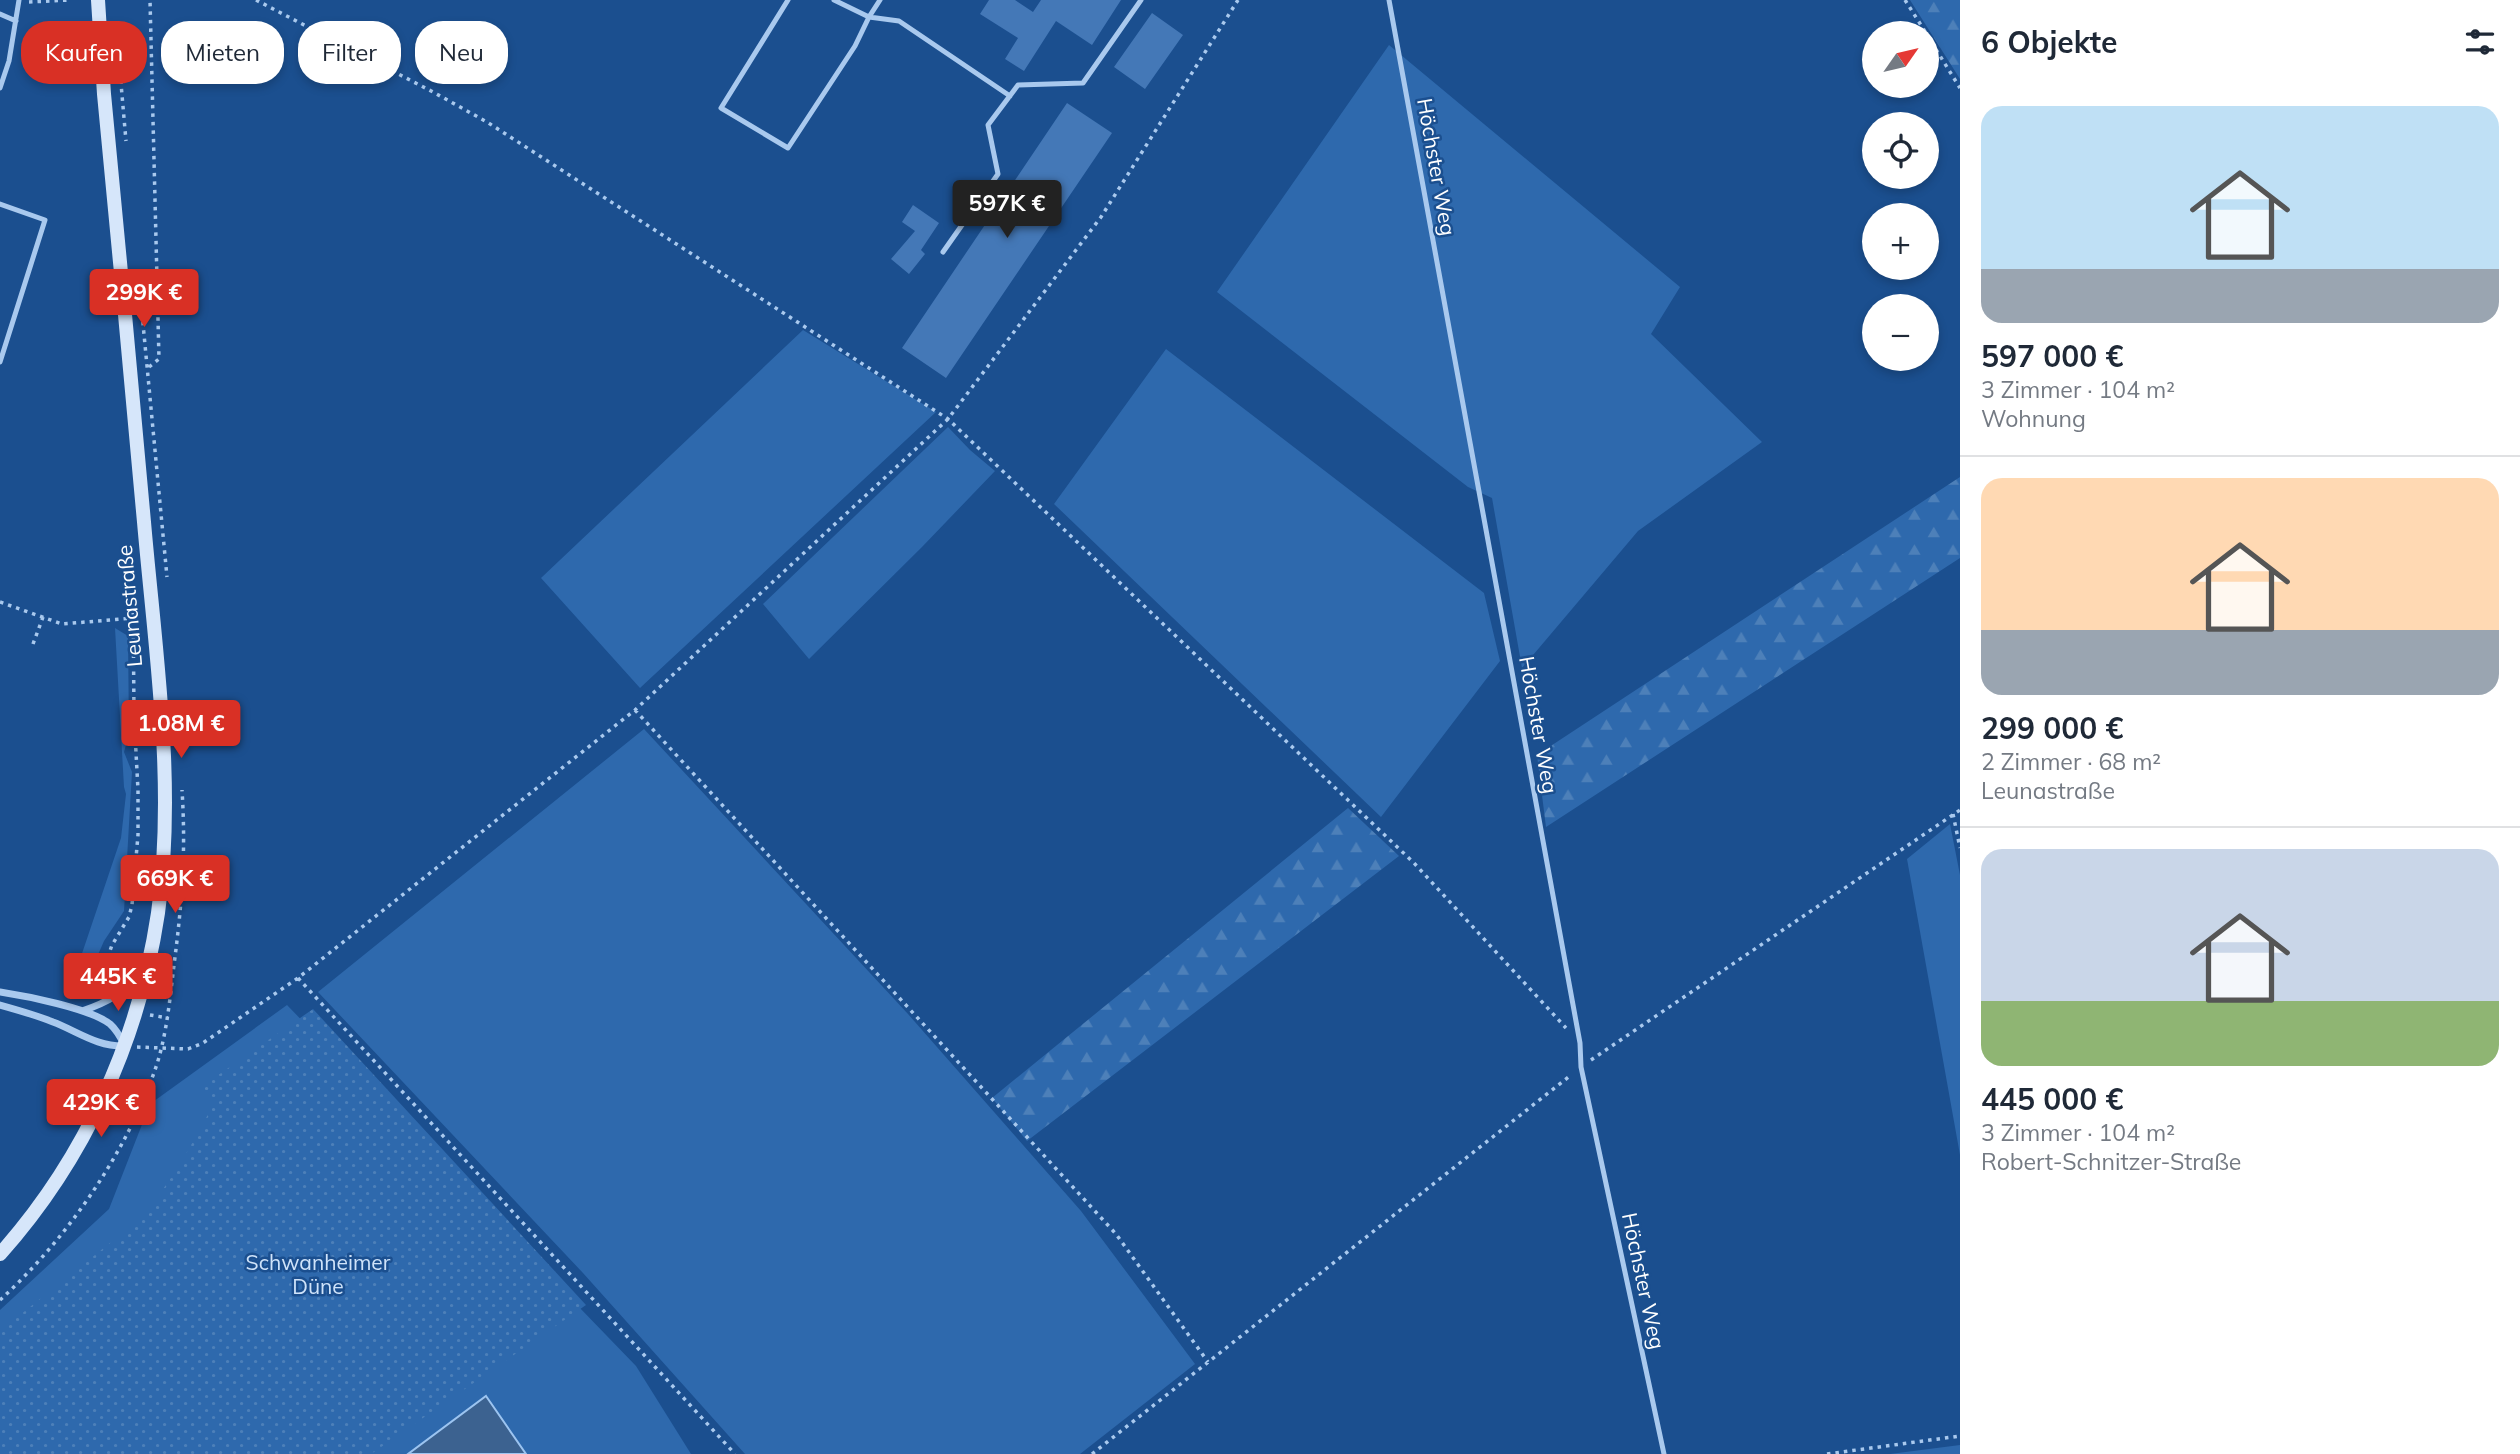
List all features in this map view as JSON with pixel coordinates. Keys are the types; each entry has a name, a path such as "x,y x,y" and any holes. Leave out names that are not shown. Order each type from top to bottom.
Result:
{"main road":[{"name":"Leunastraße","path":"0,1254 37,1211 66,1168 102,1100 125,1046 148,965 158,912 162,860 163,740 104,94 98,0"}],"street":[{"path":"81,1011 114,998 134,982 148,965"},
{"path":"0,992 81,1011 110,1024 125,1046 113,1047 94,1042 52,1021 0,1005"}],"lane":[{"path":"0,88 9,61 19,0"},
{"path":"788,0 722,108 788,148 855,46 880,0"},
{"path":"834,0 869,17 899,21 1010,96"},
{"path":"943,252 998,174 988,125 1018,85 1083,83 1140,0"},
{"name":"Höchster Weg","path":"1389,0 1580,1043 1581,1067 1664,1454"},
{"path":"0,15 16,21"},
{"path":"0,204 45,219 0,362"}],"path":[{"path":"45,1 69,0"},
{"path":"148,368 159,359 149,0"},
{"path":"256,0 487,122 948,419 1414,863 1580,1043"},
{"path":"125,1046 188,1049 203,1043 298,978 635,710 948,419 1101,217 1238,0"},
{"path":"1905,0 1918,21"},
{"path":"1939,55 1960,88"},
{"path":"103,983 102,974 112,945 129,918 134,887 138,790 134,715 133,592"},
{"path":"0,602 62,624 134,618"},
{"path":"33,644 43,617"},
{"path":"635,710 1116,1234 1208,1362"},
{"path":"1092,1454 1581,1067 1960,810"},
{"path":"1953,814 1960,848"},
{"path":"298,978 735,1454"},
{"path":"0,1300 48,1253 96,1185 130,1127 156,1065 168,1018"},
{"path":"1826,1454 1960,1436"}],"green space":[{"path":"1910,0 1960,0 1960,79 1939,46 1939,21 1923,21"},
{"path":"1389,45 1680,287 1651,334 1762,442 1638,531 1522,668 1492,498 1468,487 1217,292"},
{"path":"803,330 936,412 640,688 541,578"},
{"path":"1166,349 1484,593 1500,661 1381,817 1054,504"},
{"path":"948,427 995,471 809,659 763,604"},
{"path":"1960,477 1960,558 1546,827 1537,755"},
{"path":"115,628 128,636 129,734 124,752 132,772 124,911 104,941 93,977 71,986 121,838 126,794"},
{"path":"644,729 908,1014 1081,1211 1195,1364 1080,1454 745,1454 583,1273 318,992"},
{"path":"1348,808 1399,856 1027,1141 992,1098"},
{"path":"1950,824 1960,875 1960,1155 1907,859"},
{"name":"Schwanheimer Düne","path":"287,1005 636,1366 691,1454 526,1454 485,1396 408,1454 0,1454 0,1310 109,1209 150,1104"},
{"name":"Schwanheimer Düne","path":"313,1009 586,1305 371,1454 0,1454 0,1331 140,1219 180,1164 213,1105 201,1087"},
{"path":"1960,1445 1960,1454 1890,1454"}],"shaded area":[{"path":"486,1396 526,1454 408,1454"}],"building":[{"path":"989,0 1015,0 1033,12 1041,0 1121,0 1092,45 1056,21 1024,71 1005,59 1018,38 980,14"},
{"path":"1152,13 1183,35 1145,89 1114,67"},
{"path":"1067,103 1112,133 946,378 902,348"},
{"path":"913,205 939,223 921,250 925,254 909,274 891,259 915,231 902,222"}]}
